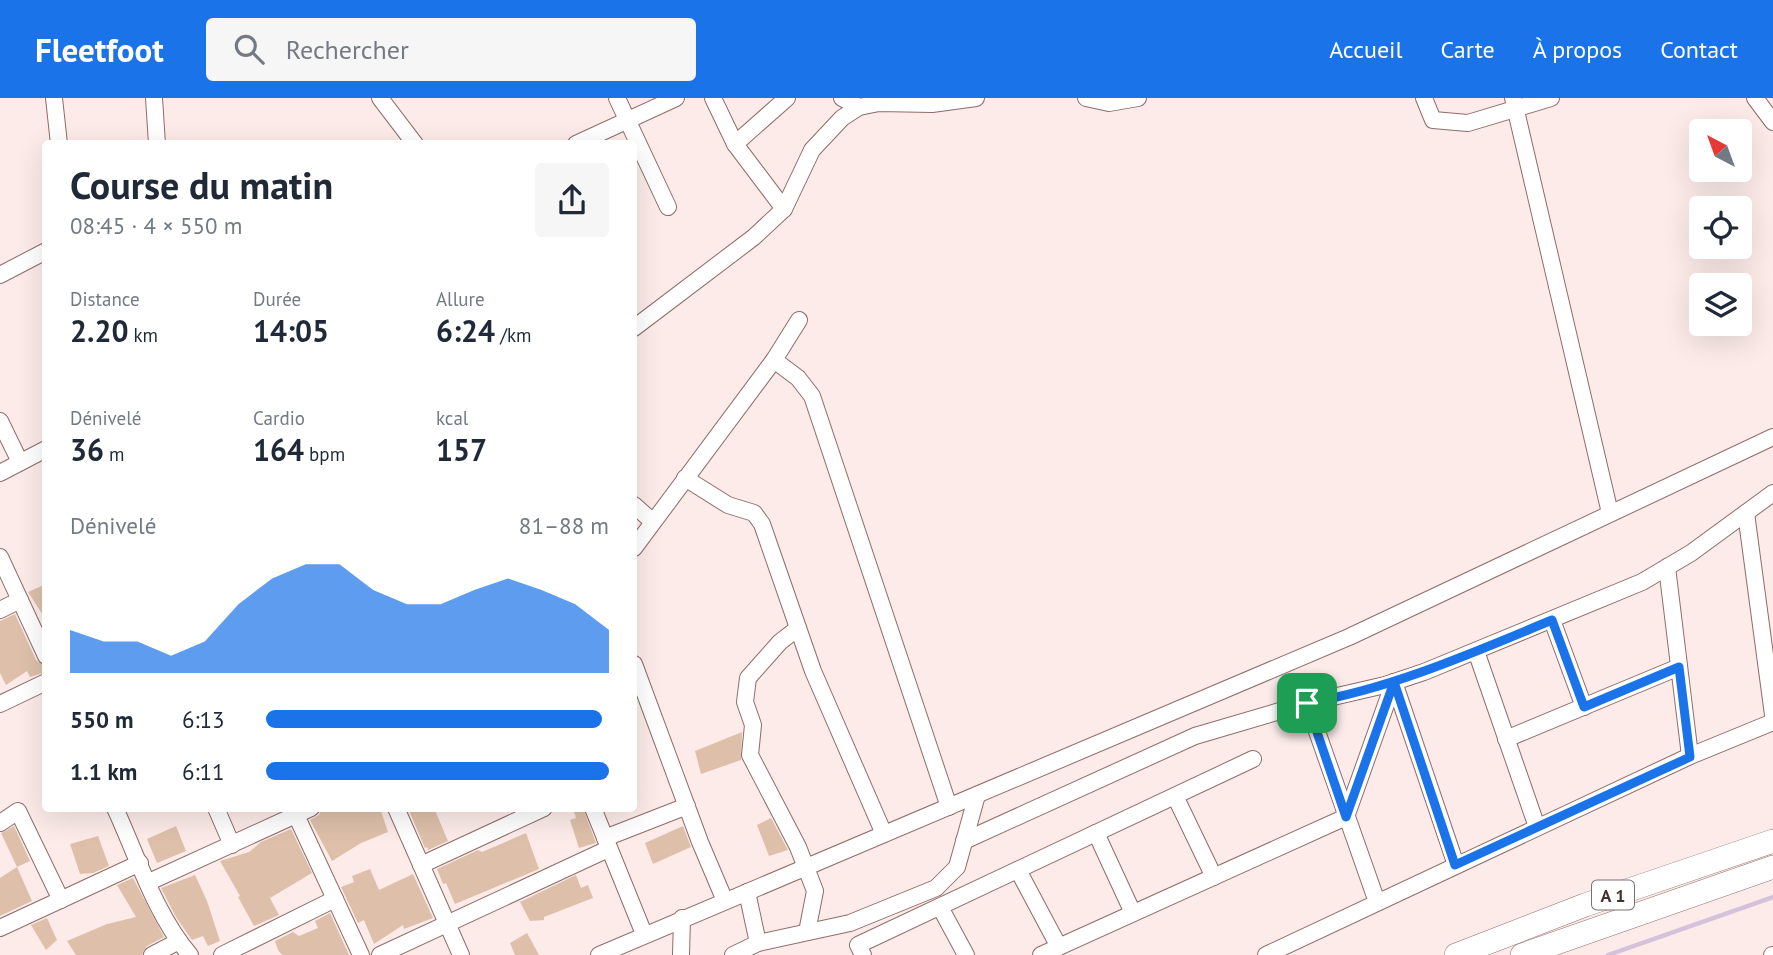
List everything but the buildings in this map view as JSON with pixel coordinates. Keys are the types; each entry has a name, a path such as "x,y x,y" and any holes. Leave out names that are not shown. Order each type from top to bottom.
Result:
{"highway":[{"name":"A 1","path":"1456,955 1632,888 1773,841"},
{"name":"A 1","path":"1522,955 1773,867"}],"street":[{"path":"54,98 59,140"},
{"path":"154,98 157,140"},
{"path":"380,98 412,140"},
{"path":"617,98 636,140"},
{"path":"584,140 676,98"},
{"path":"713,98 735,144 784,209"},
{"path":"735,144 787,98"},
{"path":"842,98 859,107"},
{"path":"637,326 754,237 784,209 812,150 842,118 859,107 879,103 932,104 976,98"},
{"path":"1086,98 1109,103 1138,98"},
{"path":"1424,98 1433,120 1468,123 1515,104 1551,98"},
{"path":"1755,98 1773,122"},
{"path":"1515,104 1609,513"},
{"path":"637,141 668,207"},
{"path":"0,275 42,253"},
{"path":"637,544 774,360 799,320"},
{"path":"774,360 798,378 812,396 948,807"},
{"path":"0,421 20,462"},
{"path":"598,955 1349,637 1773,438"},
{"path":"0,473 42,451"},
{"path":"685,478 728,505 754,513 762,524 813,671 884,834"},
{"path":"964,841 1195,736 1307,703 1394,682 1642,582 1691,553 1773,494"},
{"path":"637,508 652,521"},
{"path":"1746,513 1767,640 1773,715"},
{"path":"0,557 42,647"},
{"path":"1667,567 1690,757"},
{"path":"0,610 20,600"},
{"path":"1552,620 1584,707"},
{"path":"798,628 780,642 748,678 745,702 753,725 750,755 798,847 815,891 807,932"},
{"path":"1476,651 1537,827"},
{"path":"1506,739 1679,667"},
{"path":"637,672 700,842 725,901"},
{"path":"1041,955 1346,817 1394,682"},
{"path":"1394,682 1455,865"},
{"path":"0,704 42,684"},
{"path":"1307,703 1377,902"},
{"path":"1266,955 1537,827 1773,722"},
{"path":"863,955 859,945 1254,758"},
{"path":"733,955 758,943 850,923 936,888 957,867 977,795"},
{"path":"1175,796 1214,877"},
{"path":"380,955 687,806"},
{"path":"0,823 18,811 61,900"},
{"path":"117,812 178,941 190,955"},
{"path":"218,812 232,845"},
{"path":"149,882 303,812 335,900 360,955"},
{"path":"398,812 461,955"},
{"path":"421,865 535,812"},
{"path":"595,812 644,934"},
{"path":"1096,833 1133,913"},
{"path":"0,928 140,863"},
{"path":"1018,870 1059,947"},
{"path":"747,891 758,943"},
{"path":"222,955 335,900"},
{"path":"940,906 965,955"},
{"path":"681,955 682,918"},
{"path":"152,955 178,941"}],"waterway":[{"path":"1608,955 1773,897"}],"route":[{"path":"1552,620 1584,707 1679,667 1690,757 1455,865 1394,682 1346,817 1307,703 1336,698 1424,672 1552,620"}]}
